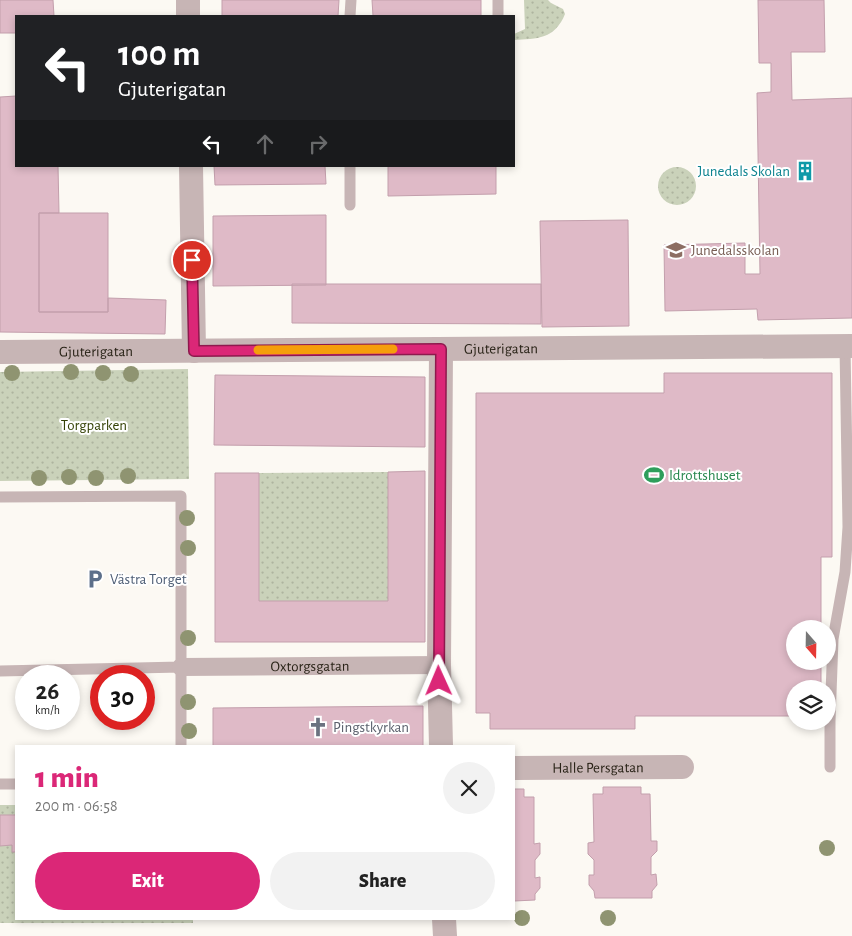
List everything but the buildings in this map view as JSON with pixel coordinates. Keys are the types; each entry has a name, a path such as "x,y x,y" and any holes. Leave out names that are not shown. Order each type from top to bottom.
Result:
{"street":[{"path":"188,0 188,15"},
{"path":"191,167 194,351"},
{"name":"Gjuterigatan","path":"0,352 848,346"},
{"path":"441,349 439,665 441,745"},
{"name":"Oxtorgsgatan","path":"181,667 439,665"},
{"name":"Halle Persgatan","path":"515,768 682,767"},
{"path":"444,920 445,936"}],"lane":[{"path":"350,15 351,0"},
{"path":"498,0 498,15"},
{"path":"350,167 350,205"},
{"path":"830,767 833,639 844,572 848,527 848,346"},
{"path":"0,497 181,496 181,745"},
{"path":"0,671 181,667"},
{"path":"0,784 15,784"}],"green space":[{"path":"524,0 548,0 563,9 565,14 561,22 551,33 538,38 515,40 515,34 525,29"},
{"path":"677,167 690,173 696,186 690,199 677,205 664,199 658,186 664,173"},
{"name":"Torgparken","path":"188,369 189,479 0,481 0,372"},
{"path":"388,472 388,601 259,601 259,473"},
{"path":"0,805 15,805 15,920 193,920 193,923 0,923"}],"slow traffic":[{"path":"258,350 393,349"}],"place":[{"name":"Junedals Skolan","path":"805,171"},
{"name":"Junedalsskolan","path":"676,250"},
{"name":"Idrottshuset","path":"654,475"},
{"name":"Västra Torget","path":"95,579"},
{"name":"Pingstkyrkan","path":"318,727"}],"route":[{"path":"192,260 194,351 441,349 439,681"}]}
